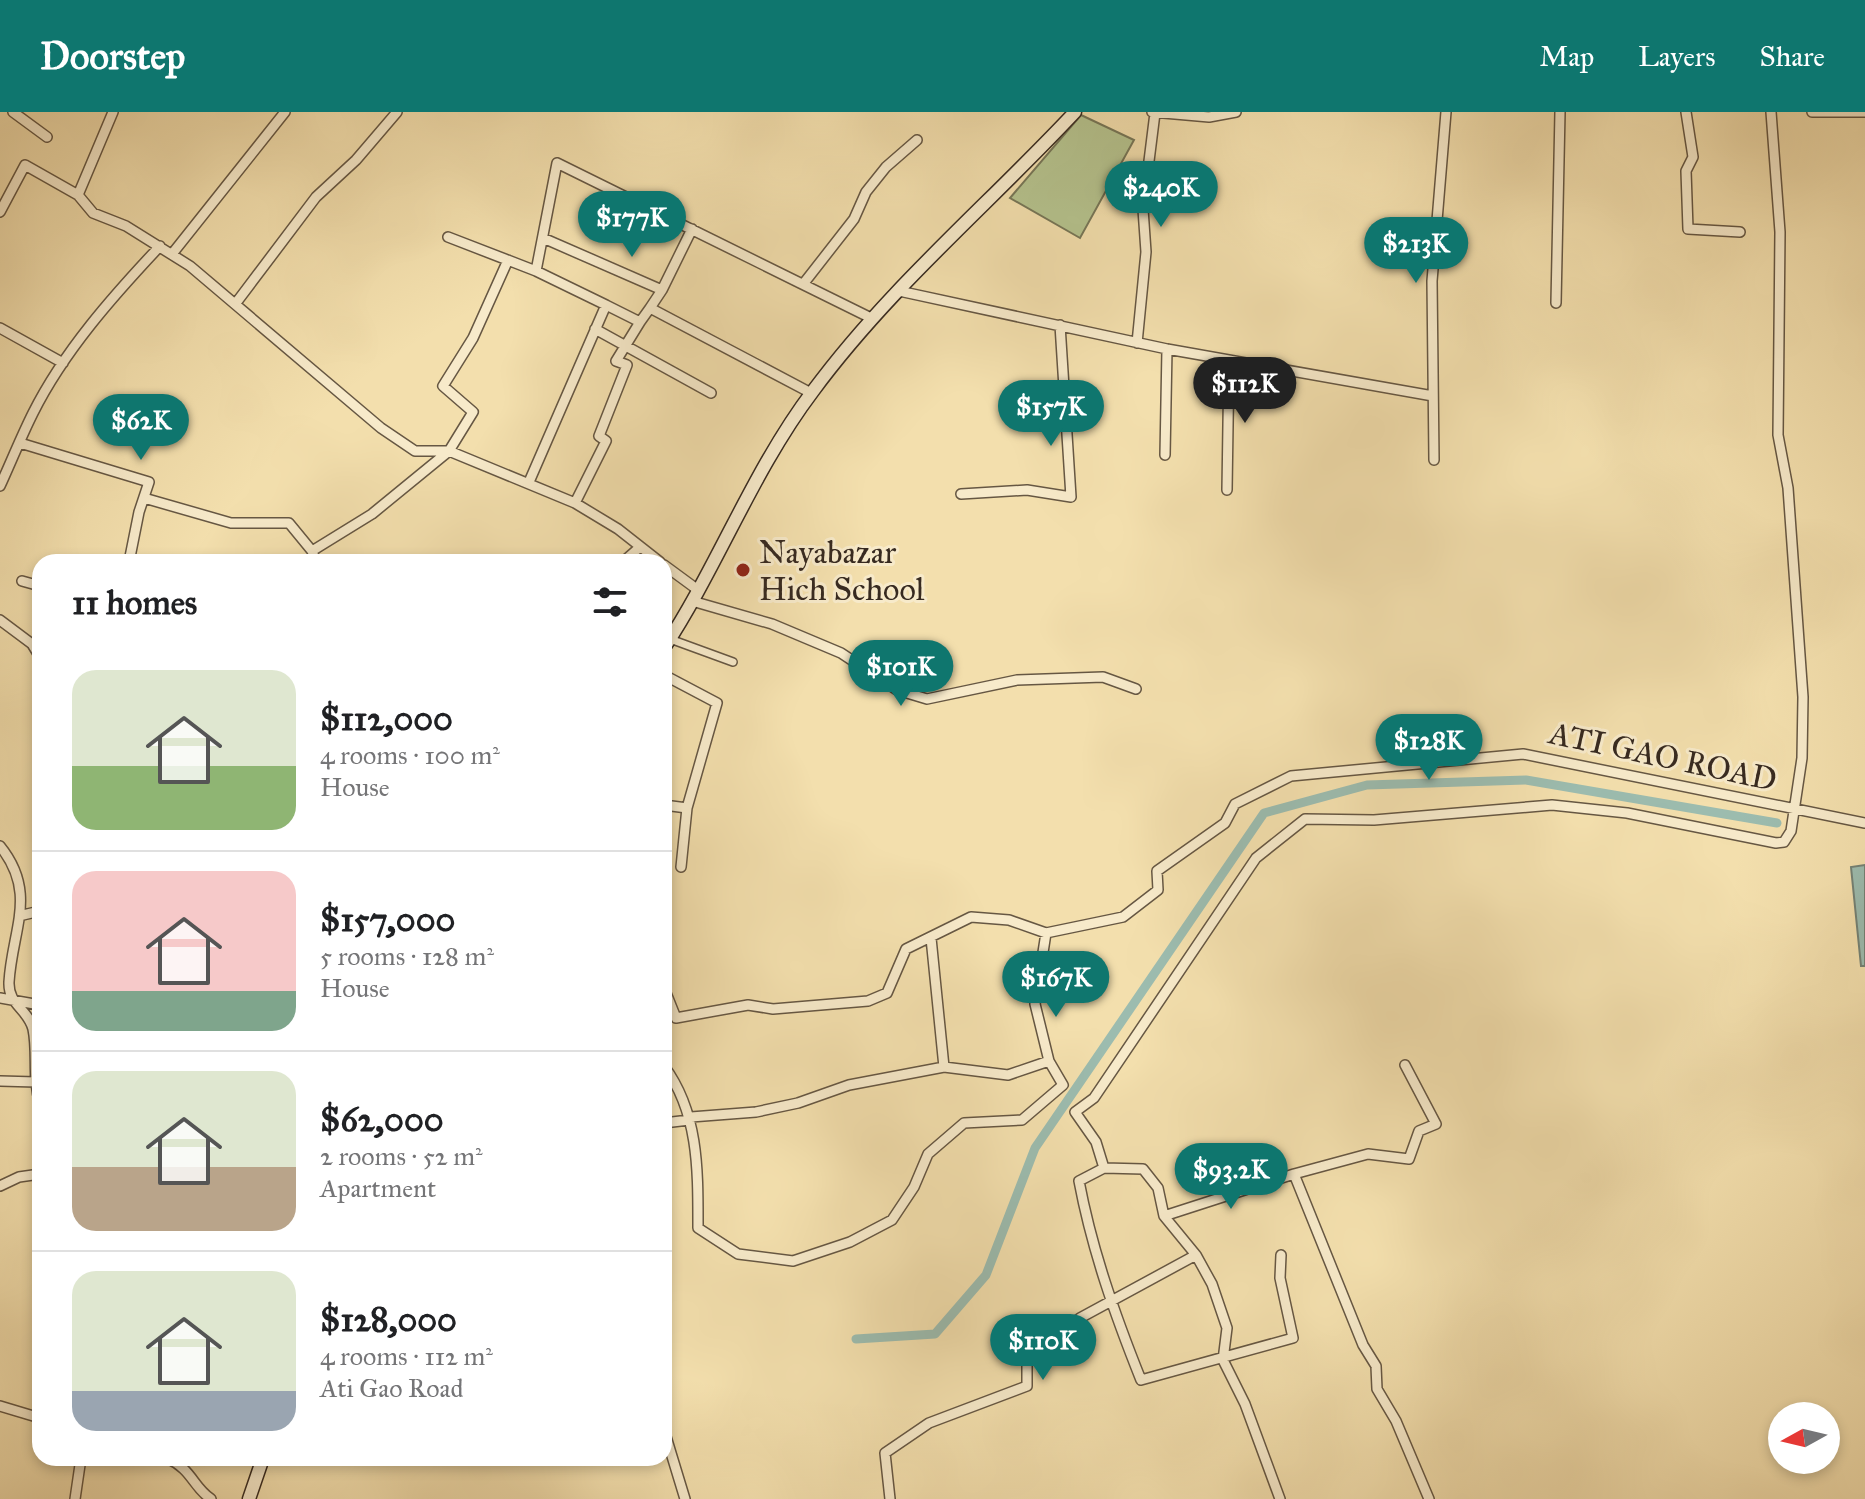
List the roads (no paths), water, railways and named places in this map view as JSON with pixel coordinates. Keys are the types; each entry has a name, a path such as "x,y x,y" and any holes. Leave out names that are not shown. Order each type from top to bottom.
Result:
{"main road":[{"path":"672,635 756,482 811,393 871,318 1075,112"},
{"path":"249,1499 260,1466"}],"street":[{"path":"13,112 47,137"},
{"path":"78,195 113,112"},
{"path":"172,254 285,112"},
{"path":"236,303 316,197 356,160 397,112"},
{"path":"1137,343 1146,252 1143,209 1153,112 1209,117 1236,112"},
{"path":"1434,460 1432,281 1446,112"},
{"path":"1556,303 1560,112"},
{"path":"1686,112 1693,157 1686,171 1688,229 1740,232"},
{"path":"1104,1168 1096,1142 1075,1112 1094,1098 1256,858 1305,819 1374,820 1552,805 1627,813 1776,843 1784,842 1791,831 1796,810 1803,697 1788,488 1778,435 1780,232 1771,112"},
{"path":"1812,112 1865,112"},
{"path":"804,283 854,219 866,192 886,167 917,140"},
{"path":"536,271 557,163 871,318"},
{"path":"0,212 25,165 78,195 93,213 172,254 236,303 381,428 415,451 449,451 529,482 575,503 649,554"},
{"path":"575,503 606,441 599,436 627,365 616,361 662,290 692,229"},
{"path":"448,237 536,271 640,322"},
{"path":"543,238 662,290"},
{"path":"0,486 34,411 63,363 123,286 160,246"},
{"path":"312,551 372,514 449,451 473,412 443,386 473,338 508,260"},
{"path":"899,291 1167,349 1433,396"},
{"path":"529,482 606,305"},
{"path":"650,308 811,393"},
{"path":"961,494 1027,490 1071,497 1060,325"},
{"path":"0,328 63,363"},
{"path":"595,329 711,393"},
{"path":"1165,455 1167,349"},
{"path":"1227,490 1229,360"},
{"path":"20,443 149,482 131,554"},
{"path":"144,498 231,523 289,523 313,554"},
{"path":"632,554 640,547"},
{"path":"672,573 695,595 827,647 897,690 927,699 1017,680 1103,677 1136,689"},
{"path":"22,581 32,584"},
{"path":"0,620 32,644"},
{"path":"672,645 733,662"},
{"path":"672,679 717,703 687,808 681,867"},
{"name":"ATI GAO ROAD","path":"1046,933 1123,917 1158,890 1157,871 1225,823 1235,804 1291,776 1523,754 1865,823"},
{"path":"672,806 687,808"},
{"path":"0,846 20,886 23,915 9,982 11,1001 29,1019 32,1028"},
{"path":"23,915 32,913"},
{"path":"672,1008 676,1018 748,1005 773,1009 868,1001 887,993 906,949 971,917 1009,920 1046,933 1035,1004 1049,1061 1063,1085 1022,1120 964,1123 928,1154 914,1187 892,1220 850,1242 793,1261 738,1254 698,1228 699,1171 690,1119 672,1082"},
{"path":"931,938 944,1067"},
{"path":"0,998 32,1004"},
{"path":"672,1122 756,1112 798,1103 849,1085 944,1067 1008,1075 1049,1061"},
{"path":"1164,1216 1368,1154 1409,1159 1419,1131 1436,1124 1405,1065"},
{"path":"0,1081 32,1082"},
{"path":"1280,1499 1245,1404 1223,1360 1227,1328 1212,1284 1196,1255 1164,1216 1158,1188 1143,1169 1104,1168 1079,1181 1089,1235 1110,1304 1141,1380 1223,1360 1293,1338 1280,1278 1281,1255"},
{"path":"1294,1174 1363,1345 1376,1366 1377,1389 1396,1421 1429,1499"},
{"path":"0,1186 19,1177 32,1175"},
{"path":"890,1499 885,1453 929,1423 1027,1386 1027,1359 1080,1318 1196,1255"},
{"path":"0,1406 32,1416"},
{"path":"672,1456 685,1499"},
{"path":"75,1499 80,1466"},
{"path":"179,1466 194,1476 199,1488 211,1499"}],"waterway":[{"path":"856,1339 935,1334 986,1275 1035,1148 1264,813 1367,785 1526,780 1777,823"}],"place":[{"name":"Nayabazar Hich School","path":"743,570"}]}
